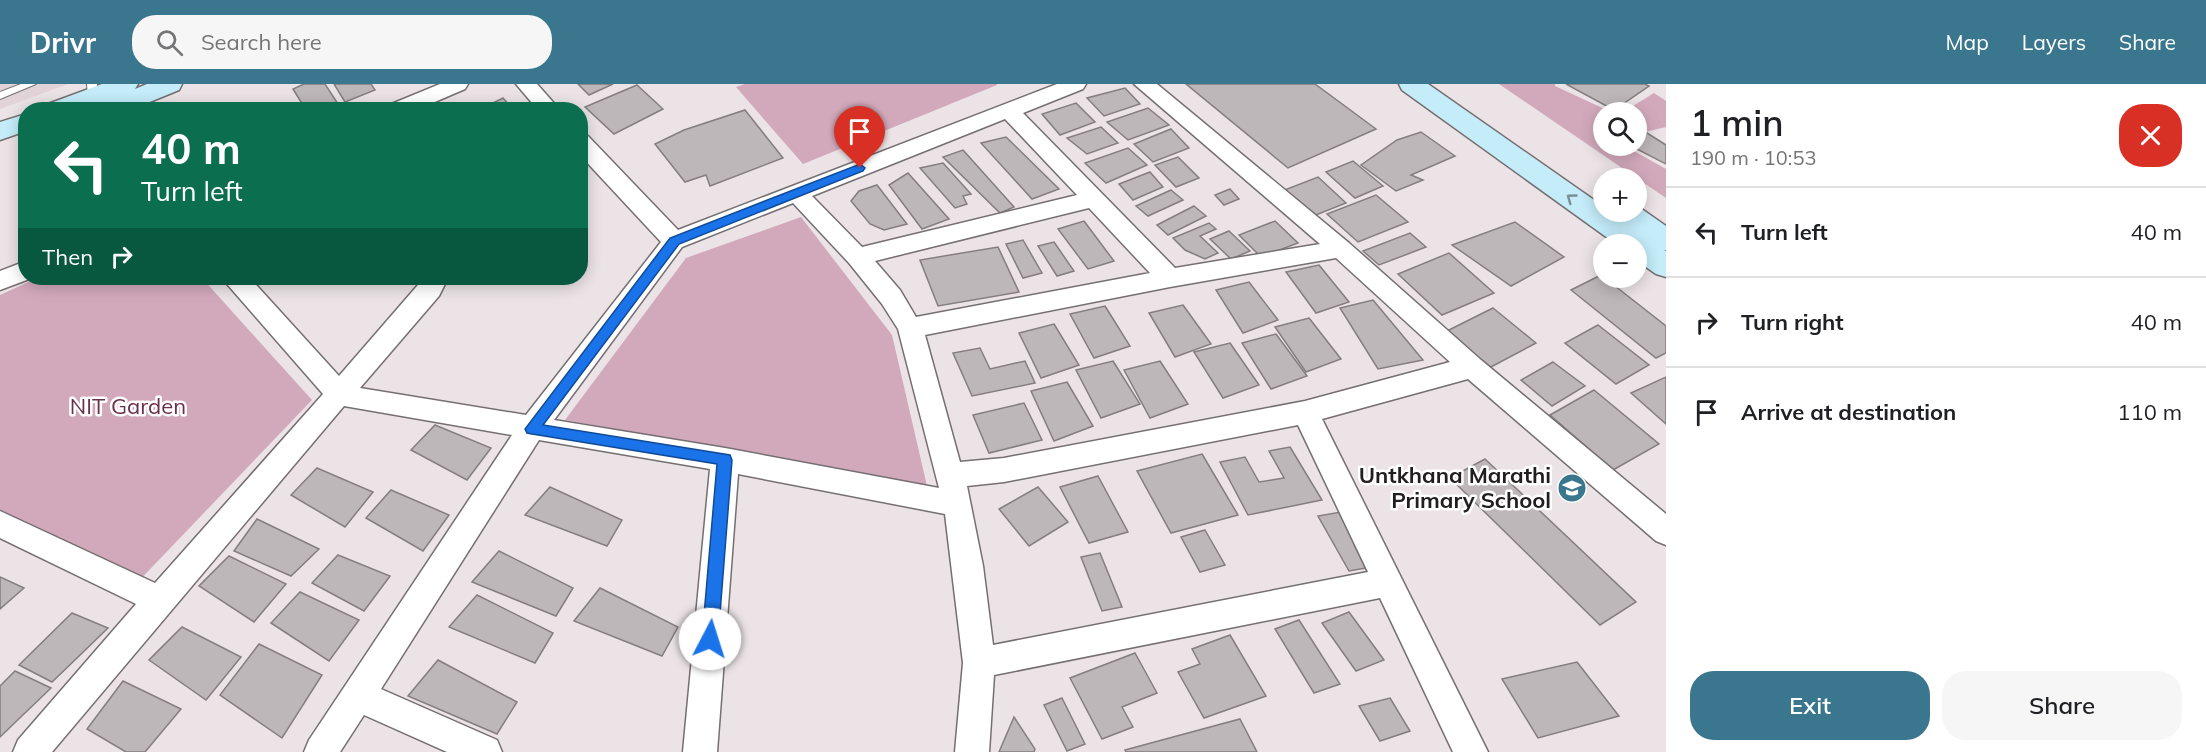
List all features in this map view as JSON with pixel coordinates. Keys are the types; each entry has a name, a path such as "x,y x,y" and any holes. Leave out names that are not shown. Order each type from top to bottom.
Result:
{"main road":[{"path":"81,102 126,84"},
{"path":"96,97 170,84"},
{"path":"1411,84 1621,234"},
{"path":"1443,84 1593,188"},
{"path":"0,131 18,125"},
{"path":"0,150 18,144"},
{"path":"1640,222 1666,240"},
{"path":"1647,253 1666,266"}],"street":[{"path":"415,102 458,84"},
{"path":"526,84 543,102"},
{"path":"321,752 532,429 674,241 1008,110 1039,90 1076,84"},
{"path":"1144,84 1341,249 1472,367 1666,532"},
{"path":"1008,110 1170,278"},
{"path":"588,150 674,241"},
{"path":"796,193 857,257 891,297 910,328 958,504 979,663 972,752"},
{"path":"857,257 1095,199"},
{"path":"910,328 1170,278 1341,249"},
{"path":"0,281 18,273"},
{"path":"242,285 340,395 725,460 958,504"},
{"path":"30,752 159,600 340,395 432,285"},
{"path":"950,475 1004,470 1305,412 1472,367"},
{"path":"1305,412 1388,582 1463,751"},
{"path":"700,752 725,460"},
{"path":"0,524 159,600"},
{"path":"979,663 1388,582"},
{"path":"359,696 485,752"}],"lane":[{"path":"0,96 31,84"}],"shaded area":[{"path":"0,84 68,84 18,102 0,109"}],"green space":[{"path":"745,84 997,85 803,164 736,87"},
{"path":"1499,84 1555,84 1593,104 1593,148"},
{"path":"1654,93 1666,101 1666,127 1647,132 1647,102 1639,102"},
{"path":"1604,156 1643,156 1666,169 1666,198 1647,185 1647,168 1622,168"},
{"path":"801,217 892,335 927,486 565,420 686,258"},
{"name":"NIT Garden","path":"22,285 208,285 312,400 133,587 0,516 0,295"}],"building":[{"path":"304,84 325,84 337,102 301,102 293,89"},
{"path":"334,84 371,84 375,90 345,102"},
{"path":"578,84 613,84 589,95"},
{"path":"1186,84 1315,84 1376,129 1288,168"},
{"path":"1566,84 1645,84 1649,86 1626,102 1599,102"},
{"path":"637,85 663,109 614,134 588,110 588,106"},
{"path":"1125,88 1140,104 1104,116 1087,98"},
{"path":"503,98 507,102 495,102"},
{"path":"1076,103 1095,122 1060,135 1042,114"},
{"path":"1148,108 1169,125 1128,140 1107,122"},
{"path":"745,110 783,158 710,186 706,175 685,182 655,144 684,130"},
{"path":"1101,127 1118,143 1087,154 1067,138"},
{"path":"1171,129 1189,148 1153,162 1134,144"},
{"path":"1421,132 1455,156 1411,175 1423,180 1396,191 1361,165 1397,140"},
{"path":"1647,133 1666,145 1666,164 1647,154"},
{"path":"1006,137 1059,189 1032,199 981,143"},
{"path":"1128,148 1147,165 1106,183 1085,163"},
{"path":"963,150 1014,207 1000,213 943,157"},
{"path":"1178,157 1199,178 1176,187 1155,165"},
{"path":"1353,161 1383,186 1355,198 1326,172"},
{"path":"943,163 971,194 963,196 967,204 955,208 920,168"},
{"path":"1150,172 1163,187 1133,200 1119,184"},
{"path":"908,173 949,219 922,229 889,185"},
{"path":"1318,177 1346,203 1311,217 1282,191"},
{"path":"877,185 907,224 884,230 870,224 851,201 859,191"},
{"path":"1230,189 1239,199 1224,205 1215,195"},
{"path":"1171,190 1183,200 1148,216 1136,206"},
{"path":"1376,195 1408,222 1358,242 1327,214"},
{"path":"1194,206 1206,216 1168,235 1157,225"},
{"path":"1084,221 1114,261 1088,269 1058,229"},
{"path":"1275,221 1298,243 1261,257 1239,235"},
{"path":"1515,222 1564,257 1511,286 1452,245"},
{"path":"1209,223 1216,229 1200,236 1218,253 1205,259 1185,250 1173,238"},
{"path":"1229,231 1250,251 1231,259 1210,239"},
{"path":"1410,233 1426,247 1379,265 1363,251"},
{"path":"1023,240 1042,273 1023,278 1006,244"},
{"path":"1054,242 1074,271 1057,276 1038,246"},
{"path":"998,247 1019,292 938,306 920,260"},
{"path":"1449,253 1494,293 1442,315 1398,274"},
{"path":"1319,265 1349,302 1316,313 1286,272"},
{"path":"1593,279 1593,288 1618,288 1666,326 1666,353 1656,358 1571,290"},
{"path":"1249,282 1278,320 1243,333 1216,290"},
{"path":"1373,300 1423,360 1378,369 1340,308"},
{"path":"1183,305 1211,344 1175,357 1149,313"},
{"path":"1105,306 1130,346 1094,358 1070,314"},
{"path":"1493,308 1536,343 1489,368 1447,331"},
{"path":"1309,318 1341,359 1306,372 1275,327"},
{"path":"1054,324 1079,365 1041,378 1019,333"},
{"path":"1598,325 1649,365 1616,384 1565,343"},
{"path":"1276,334 1307,376 1271,389 1242,343"},
{"path":"1230,343 1259,385 1223,398 1194,352"},
{"path":"980,348 990,369 1025,361 1035,383 972,396 953,353"},
{"path":"1113,361 1140,404 1101,418 1076,370"},
{"path":"1160,361 1188,404 1150,418 1124,370"},
{"path":"1553,362 1585,386 1552,406 1521,380"},
{"path":"1666,377 1666,424 1631,393"},
{"path":"1067,382 1093,426 1054,441 1031,391"},
{"path":"1594,390 1659,444 1613,470 1550,415"},
{"path":"1024,403 1042,440 989,453 973,415"},
{"path":"435,425 491,448 467,480 411,450"},
{"path":"1290,447 1322,500 1248,515 1220,462 1245,457 1259,482 1284,478 1269,451"},
{"path":"1202,454 1238,515 1171,533 1137,471"},
{"path":"1485,459 1636,602 1600,625 1450,478"},
{"path":"317,468 373,492 345,527 291,495"},
{"path":"1098,476 1128,532 1089,543 1060,487"},
{"path":"550,487 622,520 607,546 525,515"},
{"path":"1038,487 1068,522 1029,546 999,509"},
{"path":"391,490 449,515 423,551 366,518"},
{"path":"1341,512 1372,567 1349,571 1318,516"},
{"path":"257,519 319,549 291,576 234,551"},
{"path":"1205,530 1225,565 1200,572 1181,537"},
{"path":"499,551 573,588 556,616 472,582"},
{"path":"1100,553 1122,607 1102,611 1081,557"},
{"path":"338,555 390,576 364,611 312,583"},
{"path":"229,556 286,584 254,622 199,586"},
{"path":"0,577 24,588 0,609"},
{"path":"600,588 678,627 662,656 574,621"},
{"path":"300,592 359,620 329,661 271,623"},
{"path":"477,595 553,633 535,663 449,627"},
{"path":"1349,612 1384,660 1356,671 1322,623"},
{"path":"72,613 108,628 52,682 19,665"},
{"path":"1299,620 1340,684 1314,693 1275,629"},
{"path":"182,627 241,657 206,700 149,660"},
{"path":"1230,635 1266,696 1204,718 1178,672 1200,664 1192,649"},
{"path":"259,644 322,675 282,738 220,695"},
{"path":"1135,653 1157,693 1122,707 1133,727 1102,739 1070,678"},
{"path":"438,660 517,702 497,734 408,696"},
{"path":"1577,662 1619,716 1538,738 1502,679"},
{"path":"15,671 51,688 0,737 0,686"},
{"path":"123,681 181,709 145,752 126,752 87,729"},
{"path":"1062,698 1085,744 1067,751 1044,705"},
{"path":"1390,698 1410,731 1380,741 1359,706"},
{"path":"1014,717 1035,749 1034,752 999,752"},
{"path":"1240,719 1257,752 1126,752 1125,750"}],"place":[{"name":"Untkhana Marathi Primary School","path":"1572,488"}],"route":[{"path":"710,639 725,460 532,429 674,241 860,168"}]}
